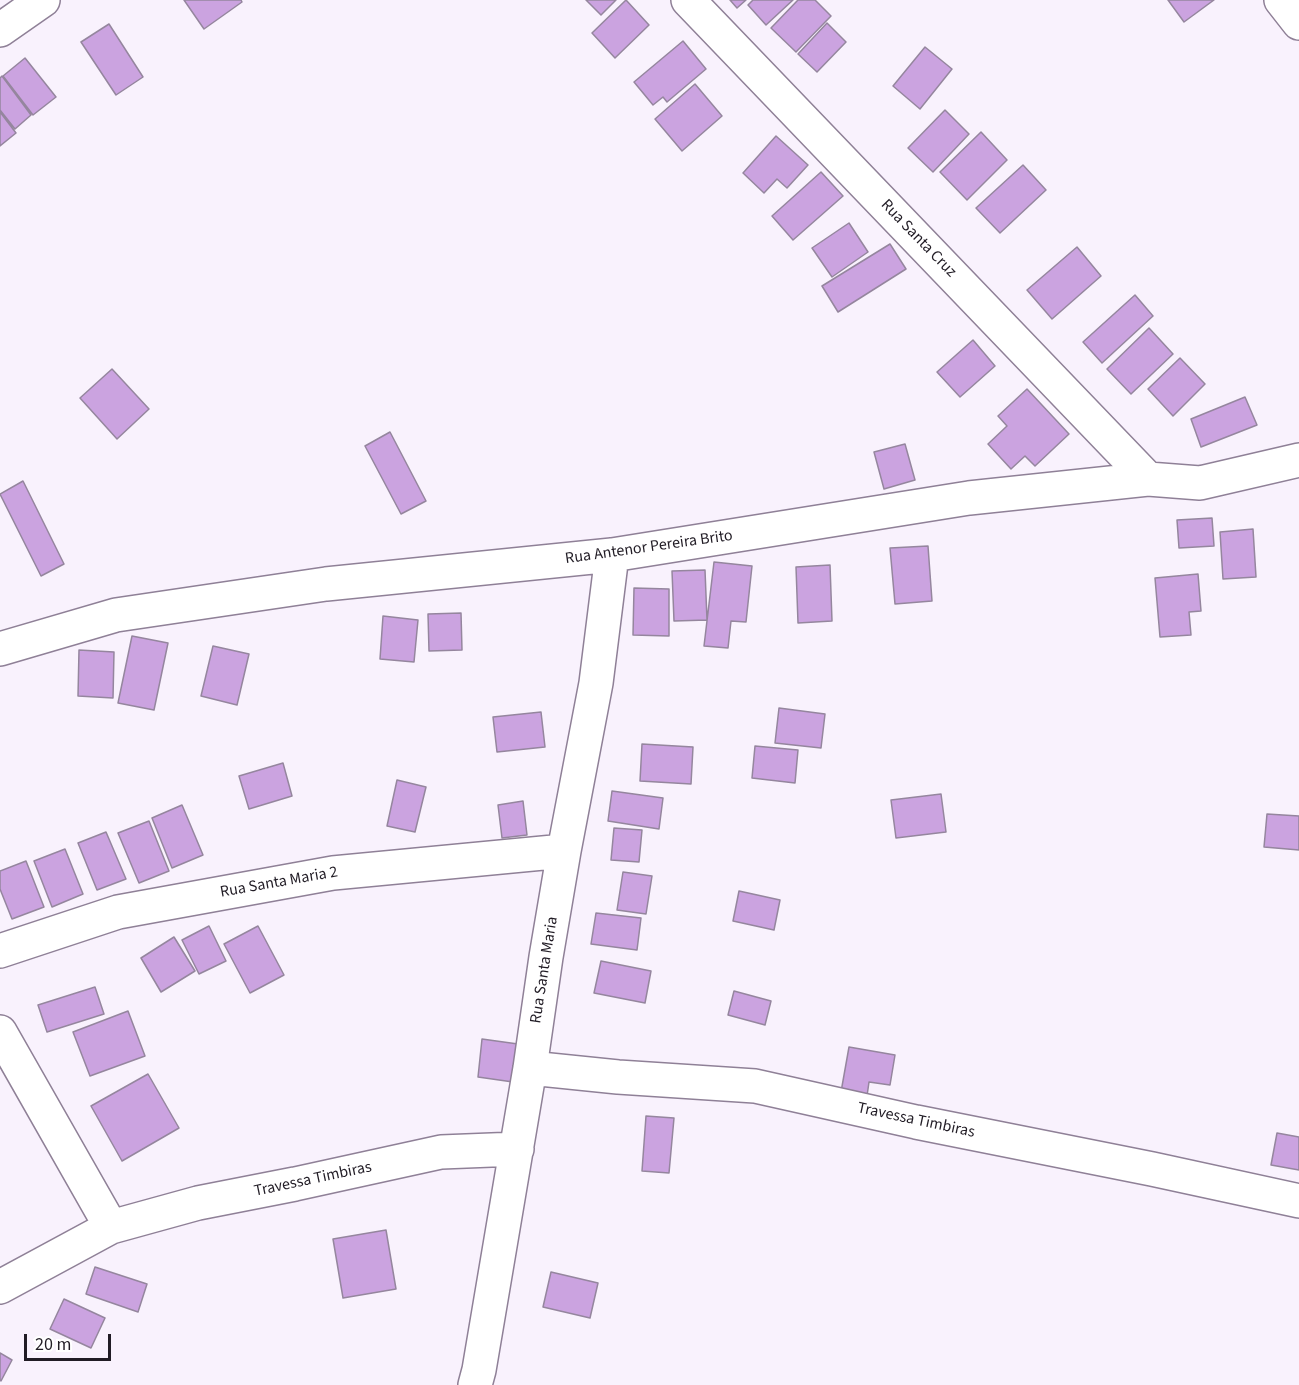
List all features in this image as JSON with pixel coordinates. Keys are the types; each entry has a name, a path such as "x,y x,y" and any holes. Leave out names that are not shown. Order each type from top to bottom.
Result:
{"street":[{"path":"0,30 43,0"},
{"name":"Rua Santa Cruz","path":"688,0 1148,479"},
{"path":"1281,0 1299,23"},
{"name":"Rua Antenor Pereira Brito","path":"0,648 116,615 326,584 612,555 969,498 1148,479 1200,483 1299,460"},
{"name":"Rua Santa Maria","path":"475,1385 517,1149 564,851 596,683 612,555"},
{"name":"Rua Santa Maria 2","path":"0,951 118,912 333,873 564,851"},
{"path":"0,1032 111,1227"},
{"name":"Travessa Timbiras","path":"530,1068 618,1077 755,1086 916,1122 1299,1201"},
{"name":"Travessa Timbiras","path":"0,1287 111,1227 198,1203 441,1152 517,1149"}],"building":[{"path":"184,0 241,0 242,2 204,29"},
{"path":"586,0 616,0 601,15"},
{"path":"626,0 649,25 615,58 592,33"},
{"path":"730,0 746,0 737,8"},
{"path":"753,0 793,0 766,25 748,5"},
{"path":"798,0 815,0 831,16 796,52 771,28"},
{"path":"1168,0 1214,0 1184,22"},
{"path":"827,23 846,42 817,72 798,54"},
{"path":"109,24 143,77 116,95 81,42"},
{"path":"683,41 706,69 667,102 663,97 653,105 634,82"},
{"path":"925,47 952,69 920,109 893,86"},
{"path":"25,58 56,97 33,115 3,76"},
{"path":"2,76 31,115 15,129 0,110 0,78"},
{"path":"695,84 722,116 682,151 655,119"},
{"path":"945,110 969,134 933,172 908,148"},
{"path":"0,112 16,133 0,146"},
{"path":"981,132 1007,160 967,200 940,172"},
{"path":"776,136 808,165 787,188 777,179 764,193 743,173"},
{"path":"1023,165 1046,190 1000,233 976,208"},
{"path":"821,172 843,196 793,240 772,216"},
{"path":"849,223 868,252 832,277 812,248"},
{"path":"890,244 906,269 838,312 822,286"},
{"path":"1077,247 1101,276 1052,319 1027,290"},
{"path":"1135,295 1153,316 1102,363 1083,342"},
{"path":"1149,328 1173,354 1131,394 1107,369"},
{"path":"973,340 995,366 960,397 937,372"},
{"path":"1180,358 1205,384 1173,416 1148,389"},
{"path":"112,369 149,409 117,439 80,398"},
{"path":"1027,389 1069,434 1035,466 1025,456 1011,469 988,444 1007,426 998,416"},
{"path":"1245,397 1257,425 1201,447 1191,419"},
{"path":"390,432 426,501 401,514 365,446"},
{"path":"905,444 915,480 884,489 874,452"},
{"path":"23,481 64,564 41,576 0,494"},
{"path":"1212,518 1214,546 1179,548 1177,520"},
{"path":"1253,529 1256,577 1223,579 1220,532"},
{"path":"928,546 932,601 895,604 890,548"},
{"path":"714,562 752,566 746,622 731,621 728,648 704,646"},
{"path":"830,565 832,621 798,623 796,567"},
{"path":"705,570 707,620 674,621 672,571"},
{"path":"1198,574 1201,611 1189,612 1191,635 1160,637 1155,578"},
{"path":"634,588 669,589 669,636 633,635"},
{"path":"461,613 462,650 429,651 428,614"},
{"path":"383,616 418,620 414,662 380,659"},
{"path":"132,636 168,643 154,710 118,703"},
{"path":"213,646 249,654 237,705 201,696"},
{"path":"79,650 114,652 113,698 78,696"},
{"path":"779,708 825,714 821,748 775,743"},
{"path":"541,712 545,747 497,752 493,717"},
{"path":"642,744 693,747 691,784 640,781"},
{"path":"755,746 798,750 795,783 752,778"},
{"path":"283,763 292,796 249,809 239,776"},
{"path":"397,780 426,787 415,832 387,826"},
{"path":"612,791 663,798 659,829 608,821"},
{"path":"941,794 946,832 896,838 891,800"},
{"path":"523,801 527,835 502,838 498,805"},
{"path":"182,805 203,855 172,868 152,818"},
{"path":"1267,814 1299,816 1299,850 1264,847"},
{"path":"149,821 169,871 139,883 118,833"},
{"path":"614,828 642,830 639,862 611,860"},
{"path":"106,832 126,879 97,890 78,843"},
{"path":"65,849 83,894 52,907 34,861"},
{"path":"26,861 44,907 12,919 0,889 0,871"},
{"path":"623,872 652,876 646,914 617,910"},
{"path":"739,891 780,900 774,930 733,921"},
{"path":"596,913 641,918 637,950 591,944"},
{"path":"209,926 226,961 199,974 182,940"},
{"path":"258,926 284,975 250,993 224,944"},
{"path":"174,937 195,971 161,992 141,958"},
{"path":"601,961 651,971 645,1003 594,993"},
{"path":"95,987 104,1014 47,1032 38,1005"},
{"path":"734,991 771,1001 765,1025 728,1015"},
{"path":"128,1011 145,1056 90,1076 73,1032"},
{"path":"482,1039 518,1044 513,1082 478,1077"},
{"path":"849,1047 895,1055 890,1085 869,1082 867,1096 841,1092"},
{"path":"148,1074 179,1128 122,1161 91,1106"},
{"path":"646,1116 674,1118 669,1173 642,1171"},
{"path":"1277,1133 1299,1137 1299,1170 1271,1165"},
{"path":"386,1230 396,1289 343,1298 333,1239"},
{"path":"95,1267 147,1284 138,1312 86,1294"},
{"path":"551,1272 598,1283 590,1318 543,1307"},
{"path":"64,1299 105,1318 91,1348 50,1329"},
{"path":"0,1353 12,1360 1,1381 0,1380"}]}
